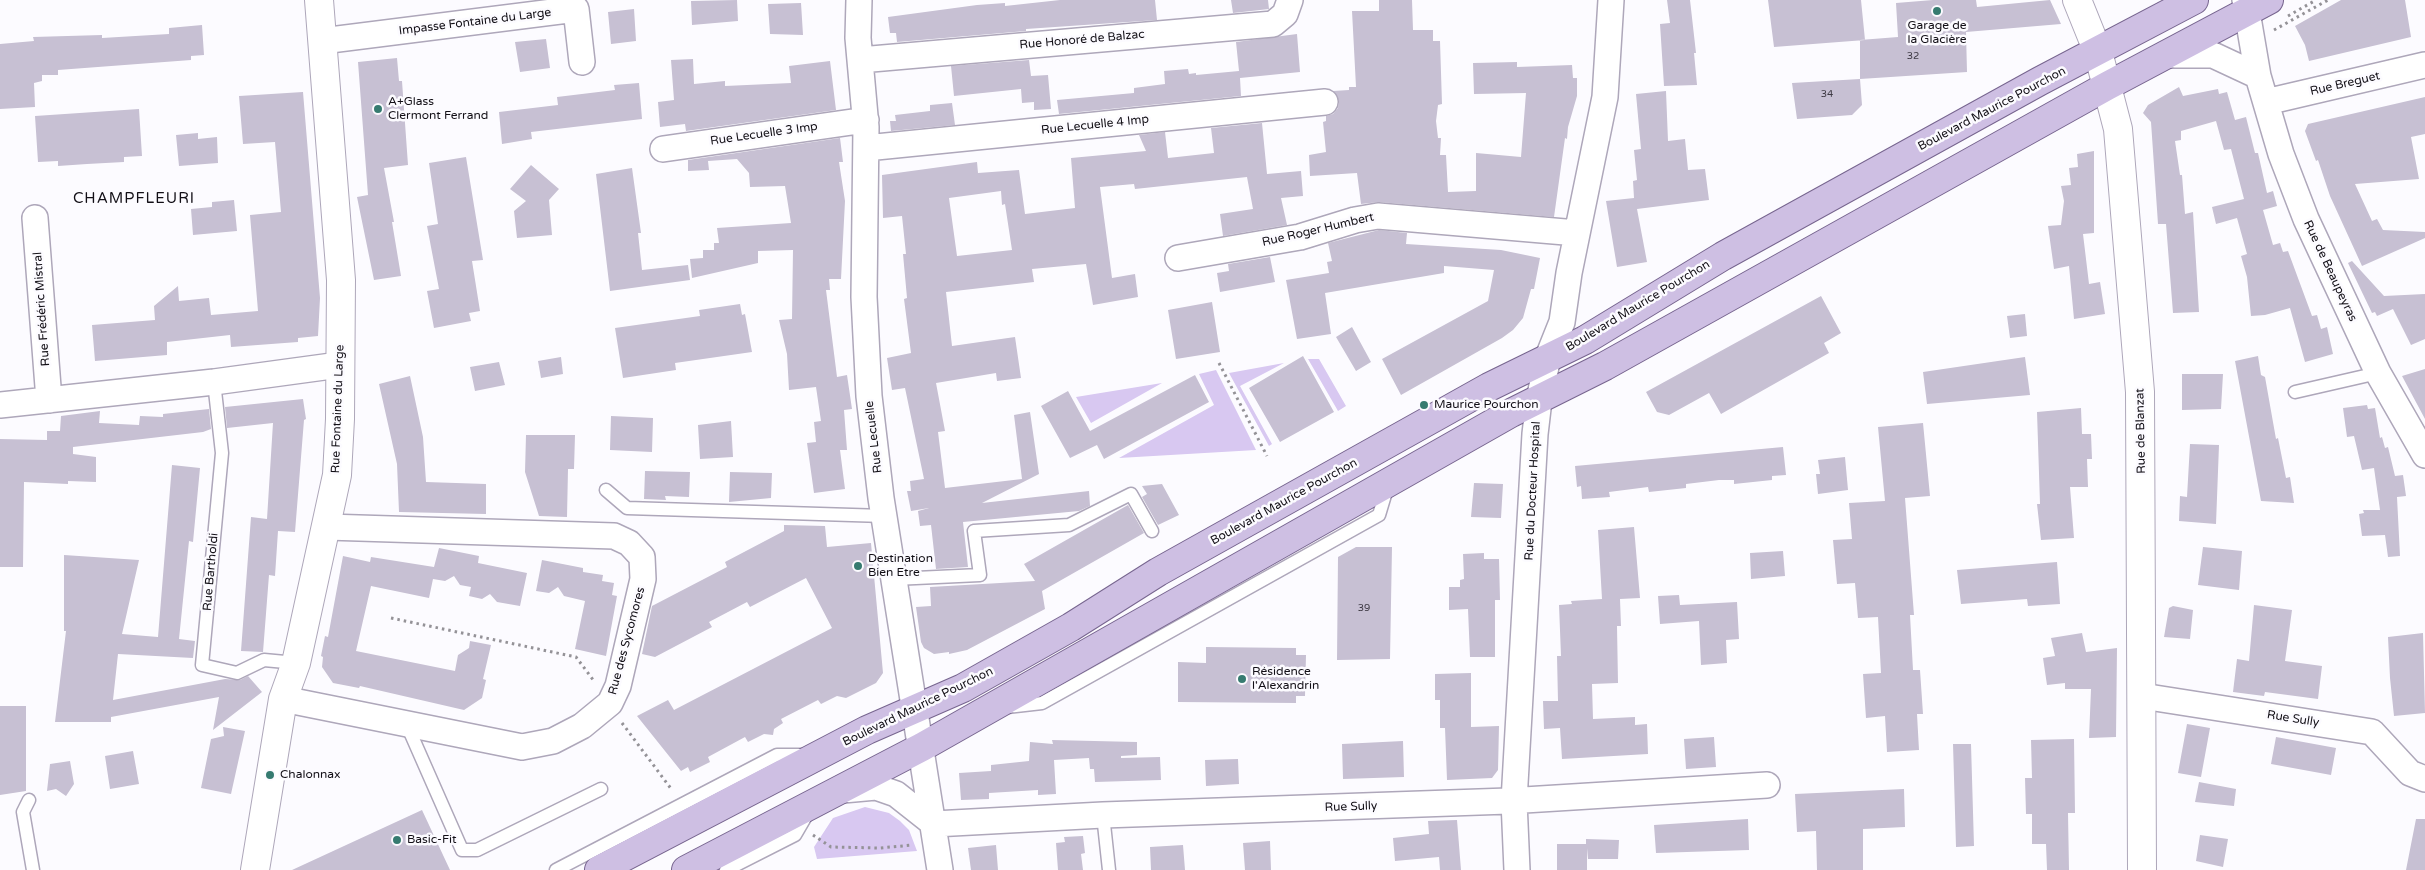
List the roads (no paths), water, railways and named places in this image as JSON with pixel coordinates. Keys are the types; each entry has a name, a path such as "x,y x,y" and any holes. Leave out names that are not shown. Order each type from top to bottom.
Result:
{"main road":[{"name":"Boulevard Maurice Pourchon","path":"599,870 867,730 971,683 1071,627 1158,572 1489,387 1585,340 1731,251 2040,81 2194,0"},
{"path":"686,870 813,806 922,747 1510,413 1605,366 1925,190 2107,86 2258,10"}],"street":[{"name":"Rue Fontaine du Large","path":"255,870 284,699 296,662 327,527 337,474 340,419 341,280 319,0"},
{"name":"Rue Lecuelle","path":"859,0 858,38 866,120 864,296 869,396 884,516 940,870"},
{"name":"Rue Honoré de Balzac","path":"860,60 1273,24 1285,14 1290,0"},
{"name":"Rue du Docteur Hospital","path":"1517,870 1514,801 1535,434 1539,400 1548,358 1562,322 1577,233 1605,97 1611,0"},
{"name":"Rue de Blanzat","path":"2077,0 2098,52 2118,130 2140,392 2142,870"},
{"name":"Impasse Fontaine du Large","path":"322,41 576,9 582,62"},
{"name":"Rue de Beaupeyras","path":"2258,10 2258,76 2281,154 2306,219 2378,373 2425,455"},
{"path":"2166,55 2213,55 2258,76"},
{"name":"Rue Breguet","path":"2266,102 2425,65"},
{"name":"Rue Lecuelle 4 Imp","path":"866,148 1325,102"},
{"name":"Rue Lecuelle 3 Imp","path":"663,149 866,120"},
{"name":"Rue Roger Humbert","path":"1178,258 1300,237 1355,220 1378,216 1577,233"},
{"name":"Rue Frédéric Mistral","path":"35,218 49,400"},
{"path":"0,405 214,382 339,365"},
{"name":"Rue des Sycomores","path":"284,699 522,747 553,741 582,726 610,703 618,686 643,579 642,557 629,543 614,536 327,527"},
{"name":"Rue Sully","path":"2142,696 2372,732 2410,773 2425,779"},
{"name":"Rue Sully","path":"935,833 1103,815 1514,801 1767,785"},
{"path":"843,790 876,787 896,794 935,833"}],"lane":[{"path":"2295,392 2378,373"},
{"name":"Rue Bartholdi","path":"214,382 222,452 202,665 237,673 264,660 296,662"},
{"path":"606,490 627,508 884,516"},
{"path":"894,579 980,575 974,531 1069,525 1131,494 1152,531"},
{"path":"407,725 462,850 477,850 601,790"},
{"name":"Boulevard Maurice Pourchon","path":"556,870 777,755 820,755"},
{"path":"29,800 23,812 33,870"},
{"path":"726,870 795,835 813,806"},
{"path":"1103,815 1109,870"}],"place":[{"name":"Garage de la Glacière","path":"1937,11"},
{"name":"A+Glass Clermont Ferrand","path":"378,109"},
{"name":"Maurice Pourchon","path":"1424,405"},
{"name":"Destination Bien Etre","path":"858,566"},
{"name":"Résidence l'Alexandrin","path":"1242,679"},
{"name":"Chalonnax","path":"270,775"},
{"name":"Basic-Fit","path":"397,840"}],"district":[{"name":"CHAMPFLEURI","path":"134,199"}]}
